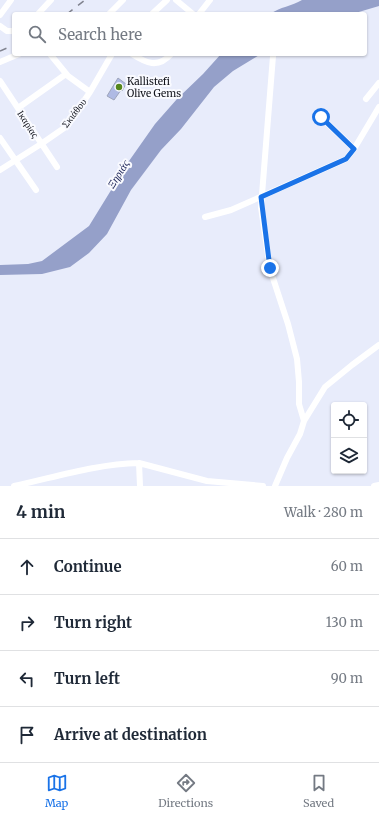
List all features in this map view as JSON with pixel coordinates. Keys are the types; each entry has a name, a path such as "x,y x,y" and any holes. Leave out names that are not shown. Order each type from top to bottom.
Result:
{"street":[{"path":"0,15 11,0"},
{"path":"40,12 51,0"},
{"path":"112,12 123,0"},
{"path":"154,12 168,0"},
{"path":"176,0 191,12"},
{"path":"201,12 210,0"},
{"path":"0,26 12,32"},
{"path":"0,62 14,56"},
{"path":"52,56 66,74 90,92"},
{"name":"Σκιάθου","path":"0,170 16,161 67,126 90,92 111,56"},
{"path":"135,56 143,61 153,63 165,60 169,56"},
{"path":"273,56 261,197 268,262 296,353 299,382 299,404 304,421"},
{"path":"18,108 66,74"},
{"name":"Ικαρίας","path":"0,81 57,167"},
{"path":"366,100 379,83"},
{"path":"205,217 231,210 346,159 354,149 379,107"},
{"path":"321,117 354,149"},
{"path":"0,138 36,190"},
{"path":"276,486 287,458 300,434 304,421 325,387 379,345"},
{"path":"14,486 81,471 127,463 139,463 207,480 263,486"},
{"path":"139,463 140,486"},
{"path":"374,486 379,485"}],"water":[{"path":"302,0 379,0 379,6 359,12 274,12"},
{"path":"219,56 258,56 233,71 214,87 181,129 161,150 131,190 107,234 89,253 70,267 42,274 0,275 0,265 28,264 42,261 89,226 129,161 155,124 177,99"}],"building":[{"name":"Kallistefi Olive Gems","path":"118,78 126,84 114,100 107,96"}],"railway":[{"path":"70,12 85,0"},
{"path":"0,51 12,46"}],"place":[{"name":"Kallistefi Olive Gems","path":"119,87"}],"route":[{"path":"270,268 267,256 261,197 346,159 354,149 321,117"}],"water label":[{"name":"Ξηριάς","path":"118,174"}]}
